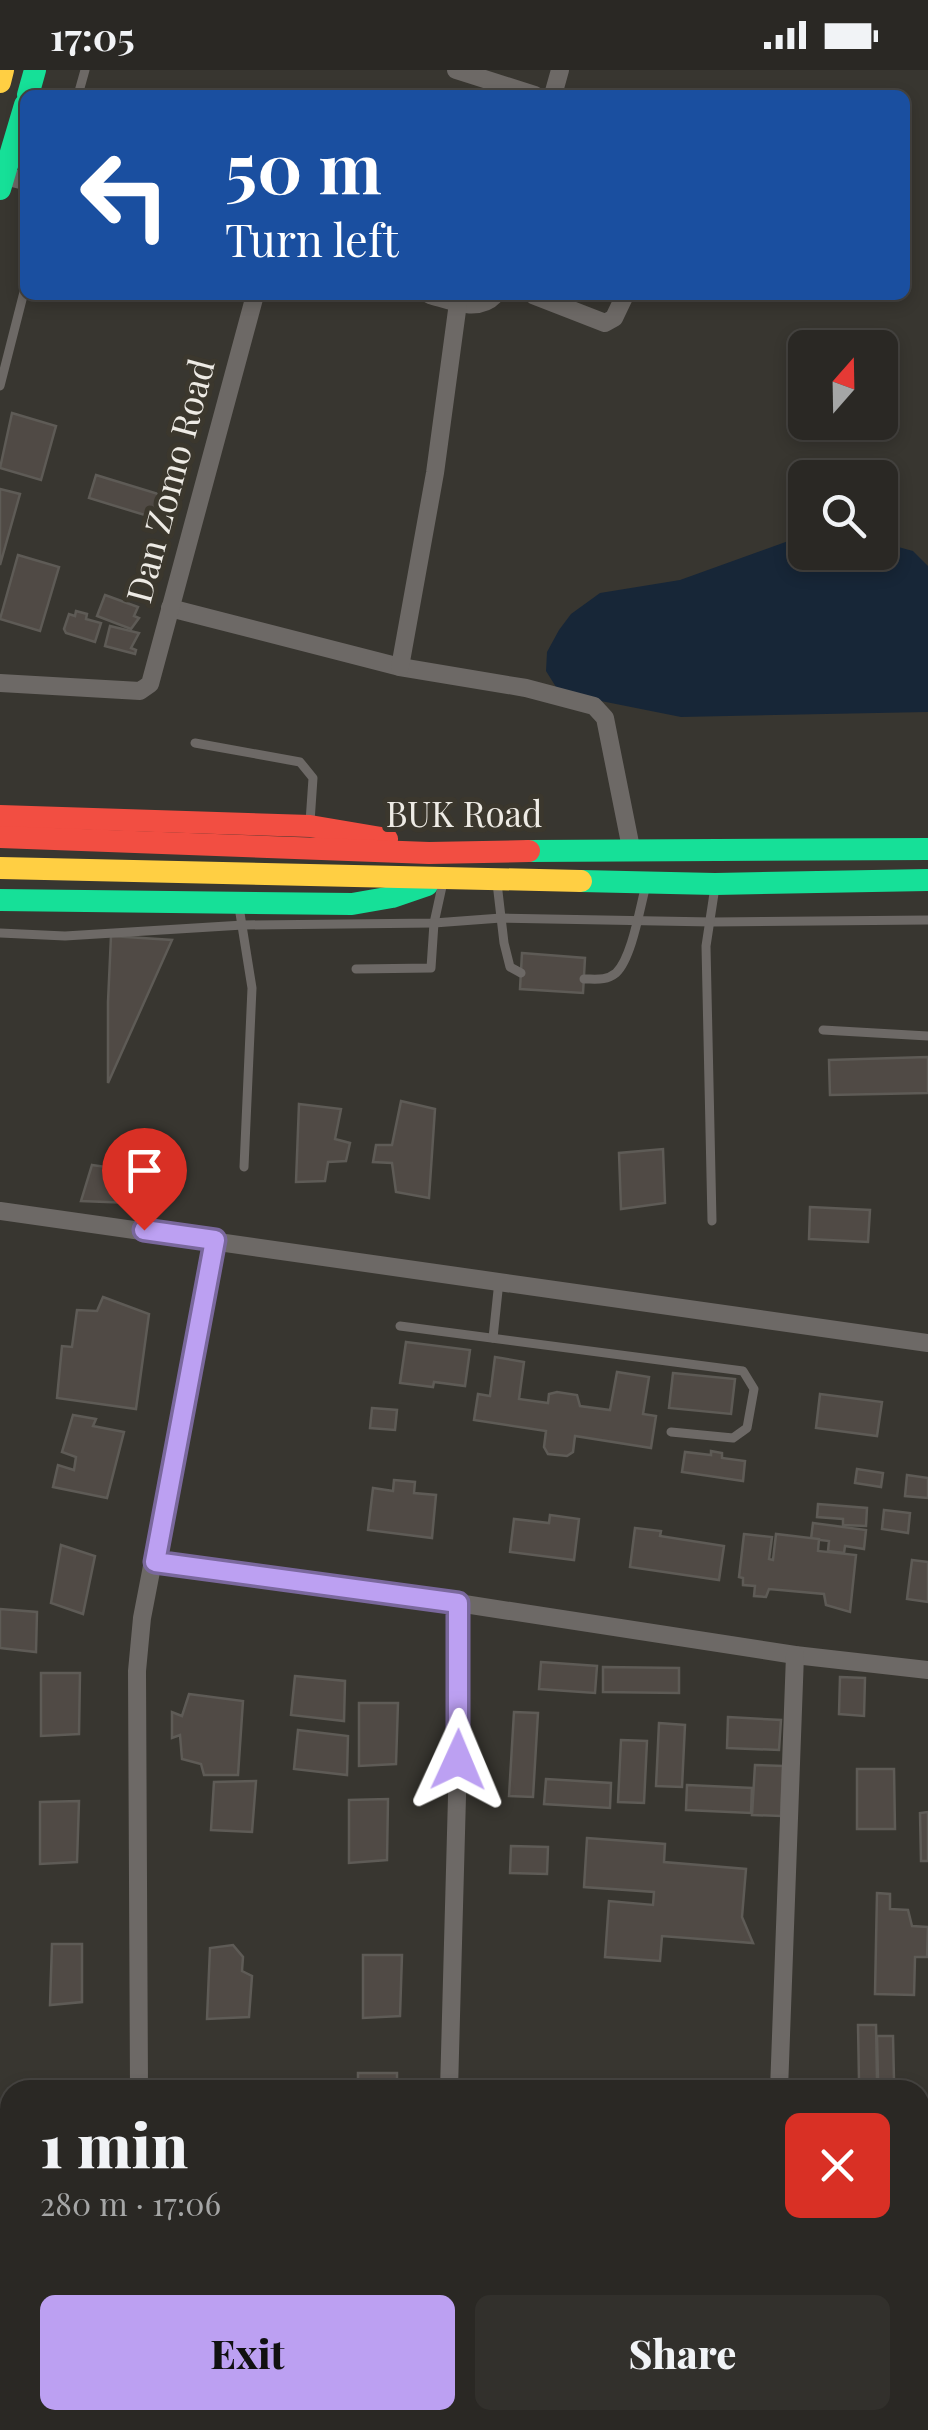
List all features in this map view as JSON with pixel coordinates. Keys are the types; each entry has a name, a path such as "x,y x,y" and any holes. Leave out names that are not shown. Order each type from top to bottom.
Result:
{"main road":[{"path":"0,82 4,70"},
{"path":"10,182 20,131"},
{"path":"0,816 310,826 382,838 430,853"},
{"name":"BUK Road","path":"0,837 430,853 631,848 928,850"},
{"name":"BUK Road","path":"0,868 716,884 928,880"},
{"path":"0,900 241,915 352,904 392,897 444,880"}],"street":[{"path":"456,70 518,90"},
{"name":"Dan Zomo Road","path":"0,684 140,691 150,684 254,300"},
{"path":"448,300 487,304 491,300"},
{"path":"546,300 605,323 614,318 623,300"},
{"path":"400,667 435,473 458,303"},
{"path":"170,608 400,667 526,688 598,709 605,718 631,848"},
{"path":"0,1211 928,1343"},
{"path":"139,2080 137,1671 142,1618 215,1240"},
{"path":"155,1562 796,1655 928,1670"},
{"path":"449,2080 458,1603"},
{"path":"779,2080 796,1655"}],"lane":[{"path":"0,386 22,300"},
{"path":"195,743 300,762 314,778 310,826"},
{"path":"356,969 431,968 434,922 444,880"},
{"path":"496,880 510,967 521,973"},
{"path":"584,979 603,980 618,971 648,882"},
{"path":"712,1221 706,946 716,884"},
{"path":"241,915 252,988 244,1167"},
{"path":"0,933 65,936 241,915 434,922 501,918 712,922 928,920"},
{"path":"823,1030 928,1036"},
{"path":"493,1338 499,1282"},
{"path":"400,1326 743,1371 754,1390 747,1428 733,1438 671,1432"}],"water":[{"path":"788,541 788,570 898,570 898,547 913,551 928,566 928,712 681,717 581,697 556,687 546,671 547,652 571,614 600,593 680,580"}],"building":[{"path":"12,413 56,426 41,480 0,468"},
{"path":"96,475 178,500 171,523 89,498"},
{"path":"0,489 20,494 0,565"},
{"path":"18,555 59,567 40,631 0,619"},
{"path":"105,595 138,607 134,616 139,618 131,629 97,616"},
{"path":"76,611 101,623 95,642 66,633 69,614 75,616"},
{"path":"110,626 139,633 131,648 136,650 135,654 105,646"},
{"path":"111,936 172,940 108,1083 108,1002"},
{"path":"522,953 585,958 583,993 520,989"},
{"path":"928,1057 928,1093 830,1095 829,1060"},
{"path":"401,1101 435,1109 429,1198 396,1192 392,1163 373,1162 376,1145 392,1145"},
{"path":"299,1104 341,1109 335,1139 350,1143 346,1161 328,1162 325,1181 296,1182"},
{"path":"663,1149 665,1203 621,1209 619,1153"},
{"path":"92,1165 141,1172 132,1203 81,1201"},
{"path":"810,1207 870,1210 868,1242 809,1239"},
{"path":"103,1297 149,1314 136,1409 57,1398 62,1346 72,1347 77,1310 97,1311"},
{"path":"406,1342 470,1350 465,1386 400,1383"},
{"path":"495,1357 524,1362 519,1399 548,1403 549,1394 557,1392 577,1395 580,1406 610,1410 617,1372 649,1377 643,1414 656,1416 651,1448 575,1436 573,1452 567,1456 548,1454 544,1447 546,1431 474,1420 478,1394 490,1396"},
{"path":"673,1373 735,1379 731,1414 669,1408"},
{"path":"820,1394 882,1402 877,1436 816,1428"},
{"path":"372,1408 397,1410 395,1430 370,1428"},
{"path":"73,1415 96,1419 93,1426 124,1432 107,1498 53,1487 58,1465 74,1470 76,1457 62,1452"},
{"path":"711,1451 722,1453 722,1458 745,1461 743,1481 682,1472 685,1452 711,1455"},
{"path":"857,1469 883,1473 881,1487 855,1483"},
{"path":"907,1475 928,1478 928,1498 905,1496"},
{"path":"394,1480 415,1482 414,1493 436,1495 432,1538 368,1530 373,1488 393,1491"},
{"path":"818,1504 867,1508 866,1526 843,1525 843,1519 817,1517"},
{"path":"884,1510 910,1513 908,1533 882,1529"},
{"path":"550,1515 579,1519 574,1560 510,1552 514,1519 549,1523"},
{"path":"813,1523 866,1530 864,1549 845,1546 844,1553 828,1551 829,1541 811,1539"},
{"path":"635,1528 724,1546 719,1580 630,1567"},
{"path":"744,1534 772,1537 769,1559 773,1560 776,1534 819,1539 818,1551 856,1555 850,1612 826,1605 824,1594 769,1589 766,1597 754,1596 755,1586 743,1585 743,1578 739,1577"},
{"path":"61,1545 95,1556 83,1614 51,1603"},
{"path":"912,1560 928,1562 928,1602 907,1599"},
{"path":"0,1609 37,1612 36,1652 0,1648"},
{"path":"541,1662 597,1666 595,1693 539,1689"},
{"path":"603,1667 679,1668 679,1693 603,1692"},
{"path":"41,1673 80,1673 79,1734 41,1736"},
{"path":"295,1676 345,1681 344,1721 291,1715"},
{"path":"840,1677 865,1678 864,1716 839,1714"},
{"path":"189,1694 243,1701 238,1775 204,1775 201,1764 182,1759 180,1735 172,1738 172,1712 182,1716"},
{"path":"359,1703 398,1703 396,1764 359,1766"},
{"path":"514,1712 538,1713 533,1797 509,1796"},
{"path":"728,1717 781,1720 779,1750 727,1748"},
{"path":"659,1723 685,1725 682,1787 656,1786"},
{"path":"298,1730 348,1736 347,1775 294,1769"},
{"path":"621,1740 647,1741 644,1803 618,1802"},
{"path":"755,1765 783,1766 781,1816 752,1815"},
{"path":"857,1769 894,1769 895,1829 857,1829"},
{"path":"546,1779 611,1783 610,1808 544,1804"},
{"path":"256,1781 252,1832 211,1830 214,1782"},
{"path":"687,1785 752,1788 751,1813 686,1810"},
{"path":"388,1799 387,1860 349,1863 349,1800"},
{"path":"79,1801 77,1862 40,1864 40,1802"},
{"path":"928,1812 928,1861 921,1861 920,1813"},
{"path":"587,1838 665,1844 664,1862 746,1869 742,1917 753,1943 662,1936 660,1961 605,1957 609,1901 653,1905 654,1892 584,1887"},
{"path":"511,1846 548,1847 547,1874 510,1873"},
{"path":"877,1893 890,1894 890,1909 908,1910 912,1926 928,1927 927,1957 915,1957 914,1995 875,1994"},
{"path":"52,1944 82,1944 82,2002 50,2005"},
{"path":"233,1945 243,1957 242,1971 252,1976 249,2017 207,2019 210,1948"},
{"path":"363,1955 402,1955 400,2016 363,2018"},
{"path":"858,2025 876,2025 877,2079 859,2080"},
{"path":"877,2036 893,2036 894,2080 878,2080"},
{"path":"358,2073 397,2073 397,2080 358,2080"}],"traffic: fast":[{"path":"29,90 35,70"},
{"path":"0,189 20,122"},
{"path":"529,851 928,849"},
{"path":"581,881 715,884 928,880"},
{"path":"0,900 352,904 392,897 427,885"}],"traffic: slow":[{"path":"0,82 3,70"},
{"path":"0,868 581,881"}],"traffic: jam":[{"path":"0,816 310,826 387,839"},
{"path":"0,837 429,853 529,851"}],"route":[{"path":"144,1230 215,1240 155,1562 458,1603 458,1760"}]}
